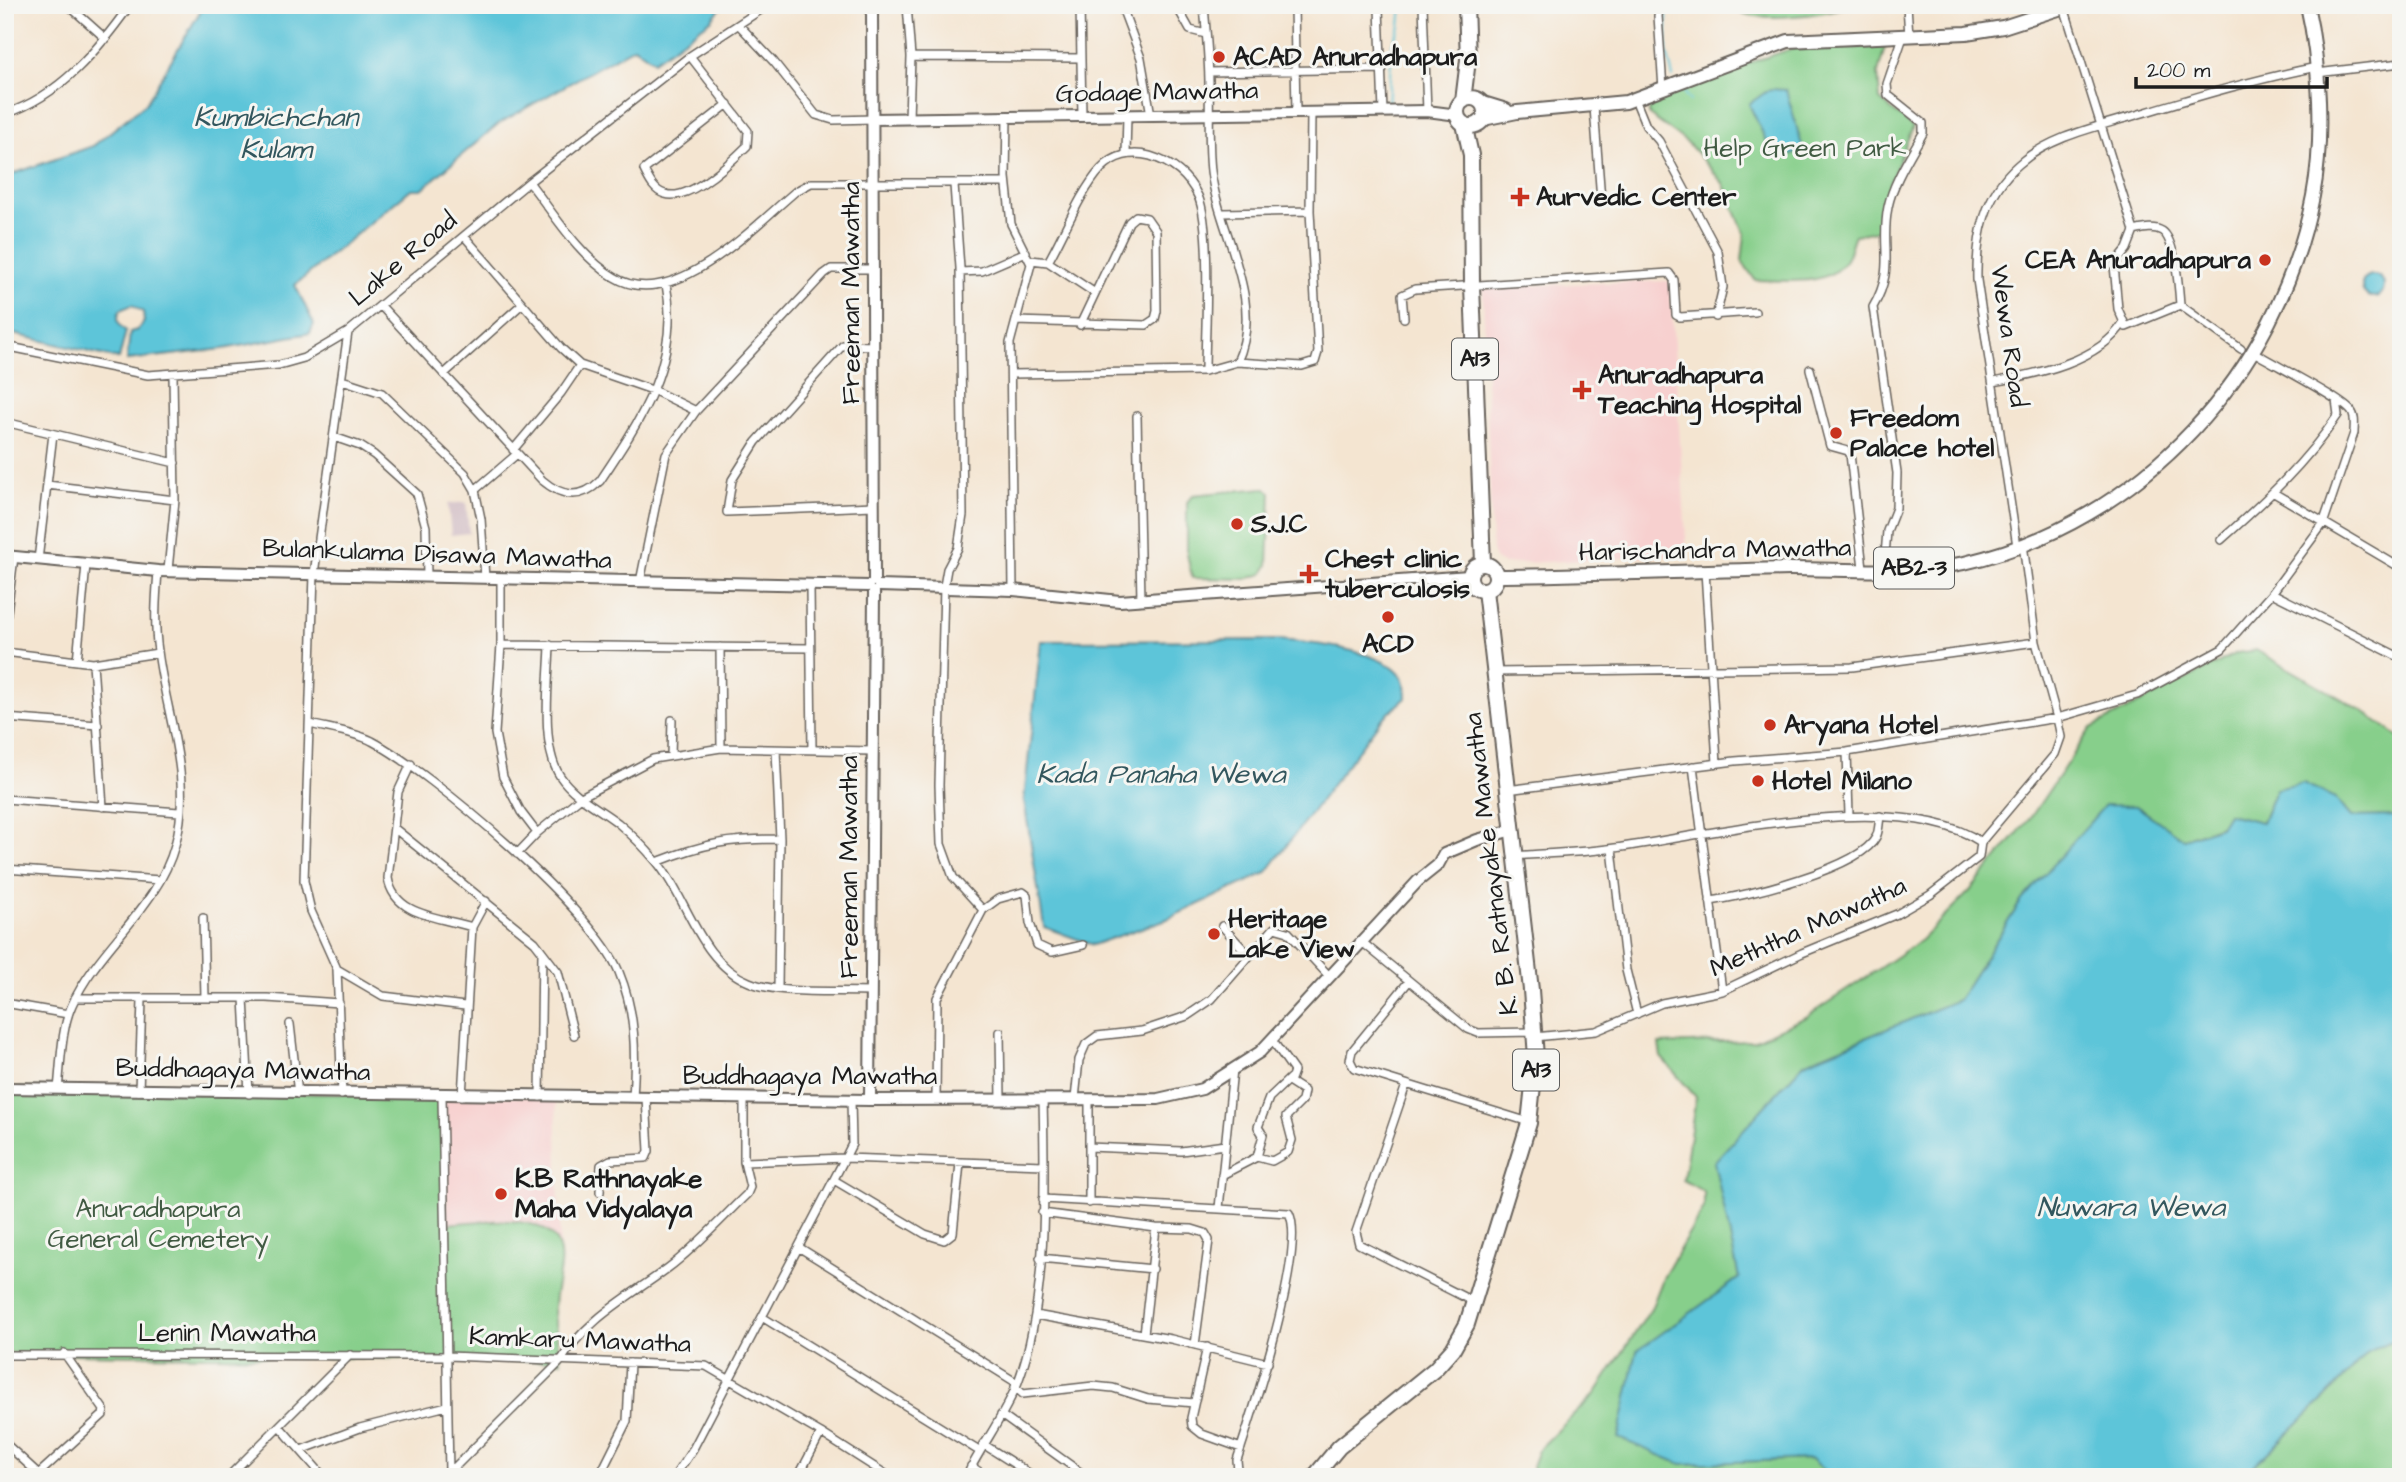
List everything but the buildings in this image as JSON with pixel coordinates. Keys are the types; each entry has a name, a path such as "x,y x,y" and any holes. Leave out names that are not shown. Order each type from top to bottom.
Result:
{"highway":[{"name":"A13","path":"1466,5 1468,61 1461,111 1471,155 1472,286 1483,563"},
{"name":"A13","path":"1468,61 1480,102"},
{"path":"1471,98 1480,102 1482,121 1461,111 1471,98"},
{"name":"A13","path":"1471,155 1482,121"},
{"path":"1483,563 1494,570 1496,583 1485,590 1475,588 1469,576 1474,568 1483,563"},
{"name":"K. B. Ratnayake Mawatha","path":"1317,1476 1339,1447 1436,1370 1458,1342 1475,1303 1529,1123 1535,1079 1535,1034 1485,590"}],"main road":[{"name":"Freeman Mawatha","path":"870,1101 874,586 873,5"},
{"name":"Harischandra Mawatha","path":"1496,576 1535,578 1705,571 1933,568 1965,562 2020,545 2067,525 2129,487 2163,463 2195,430 2248,352 2287,281 2311,204 2316,176 2317,70 2307,5"},
{"path":"1480,102 1497,110 1517,111 1594,107 1635,99 1788,41 1906,37 1987,30 2068,6"},
{"name":"Godage Mawatha","path":"874,119 1461,111"},
{"path":"1482,121 1517,111"},
{"name":"Bulankulama Disawa Mawatha","path":"10,556 163,571 810,587 944,586 1120,601 1469,576"},
{"name":"Buddhagaya Mawatha","path":"5,1088 248,1094 870,1101 1158,1099 1202,1089 1260,1052 1418,881 1438,865 1444,854 1477,840 1512,830"}],"street":[{"path":"68,5 106,39"},
{"path":"5,114 25,107 61,84 106,39 130,5"},
{"name":"Lake Road","path":"5,346 148,375 279,365 304,358 348,332 529,182 690,57 768,5"},
{"path":"907,5 911,57 909,118"},
{"path":"1080,5 1082,116"},
{"path":"1121,5 1141,58 1151,115"},
{"path":"1176,5 1190,30 1206,34"},
{"path":"1205,5 1211,167 1215,197 1223,213 1245,301 1247,327 1237,362"},
{"path":"1294,5 1296,113"},
{"path":"1423,5 1427,111"},
{"path":"1660,5 1658,16 1663,89"},
{"path":"1884,568 1887,531 1896,508 1898,473 1873,307 1885,287 1887,274 1885,230 1888,204 1923,133 1923,123 1888,95 1887,84 1906,37 1907,5"},
{"path":"2068,6 2100,127 2134,231 2127,248 2114,265 2118,309 2123,324 2126,327 2140,323 2159,312 2180,305"},
{"path":"1379,9 1383,112"},
{"path":"738,25 774,62 816,115 833,120 874,119"},
{"path":"690,57 728,104 748,131 747,146 726,167 683,195 666,195 653,186 644,170 728,104"},
{"path":"911,57 1080,58"},
{"name":"Wewa Road","path":"2057,718 2036,642 1978,280 1976,253 1980,226 1990,203 2001,184 2035,152 2056,141 2252,80 2317,70 2401,63"},
{"path":"1209,72 1383,69"},
{"path":"1635,99 1718,252 1723,287 1716,317"},
{"path":"1594,107 1601,200"},
{"path":"1011,374 1205,371 1237,362 1301,366 1315,362 1318,352 1310,211 1311,113"},
{"path":"1126,154 1127,116"},
{"path":"1007,117 1006,183 1011,224 1031,260 1010,343 1013,590"},
{"path":"1048,262 1097,174 1109,162 1126,154 1143,154 1173,167 1191,184 1200,202 1204,223 1205,371"},
{"path":"529,182 597,264 616,279 638,286 666,284 692,273 716,257 796,191 811,183 1006,183"},
{"path":"954,185 960,272 963,514 958,548 947,569 944,586 939,785 941,844 953,877 983,910"},
{"path":"1223,213 1310,211"},
{"path":"1016,321 1080,325 1146,325 1155,319 1156,231 1147,218 1139,215 1131,219 1080,325"},
{"path":"1507,790 1717,763 1847,752 2057,718 2137,695 2222,649 2272,593 2323,524 2354,433 2355,419 2351,411 2336,400 2248,352 2180,305 2177,273 2168,238 2162,231 2151,228 2134,231"},
{"path":"464,236 580,366 655,391 696,411"},
{"path":"960,272 982,271 1026,252"},
{"path":"1031,260 1048,262 1095,293"},
{"path":"640,583 666,454 696,411 824,274 831,269 874,269"},
{"path":"1404,318 1401,303 1407,292 1669,274 1674,280 1676,315 1680,317 1716,317 1755,312"},
{"path":"381,306 515,452 554,490 580,495 590,491 623,448 655,391 668,345 670,301 666,284"},
{"path":"444,374 522,304"},
{"path":"1994,382 2054,370 2071,363 2118,333 2123,324"},
{"path":"342,1095 337,970 311,911 304,881 314,574 348,332"},
{"path":"874,346 842,345 756,442 732,480 727,512 874,506"},
{"path":"475,490 515,452 580,366"},
{"path":"1810,369 1830,446 1850,454 1863,568"},
{"path":"58,1089 68,1014 75,998 87,978 146,904 175,847 180,764 158,653 155,622 175,500 173,375"},
{"path":"342,380 382,393 451,458 475,490 485,578"},
{"path":"2221,540 2274,493 2338,415 2336,400"},
{"path":"1137,416 1141,600"},
{"path":"5,422 175,463"},
{"path":"38,560 53,434"},
{"path":"334,438 360,446 374,455 417,494 426,527 427,577"},
{"path":"47,485 175,500"},
{"path":"2274,493 2401,568"},
{"path":"5,628 10,556"},
{"path":"77,661 86,565"},
{"path":"1705,571 1709,670 1717,763"},
{"path":"501,579 501,645 495,733 503,777 521,812 537,832"},
{"path":"810,587 812,749"},
{"path":"2272,593 2401,658"},
{"path":"1493,672 1852,667 2036,642"},
{"path":"501,645 810,648"},
{"path":"550,645 549,750 560,776 581,797 619,824 657,862 709,948 725,967 749,982 778,988 871,992"},
{"path":"720,647 721,748"},
{"path":"5,652 93,663 158,653"},
{"path":"93,663 103,807"},
{"path":"5,718 98,725"},
{"name":"Meththa Mawatha","path":"1362,942 1453,1018 1478,1033 1596,1031 1662,1003 1722,991 1802,953 1897,914 1930,895 1979,857 1981,842 2055,754 2062,737 2057,718"},
{"path":"671,756 672,720"},
{"path":"310,724 369,739 411,764 563,896 594,933 619,970 635,1022 633,1097"},
{"path":"517,854 537,832 581,797 653,759 721,748 873,751"},
{"path":"776,750 780,839 778,988"},
{"path":"1847,752 1849,815"},
{"path":"411,764 398,792 388,878 395,899 401,906 472,927"},
{"path":"1693,766 1722,991"},
{"path":"5,799 179,812"},
{"path":"1514,856 1612,849 1849,815 1913,817 1969,834 1981,842"},
{"path":"1710,901 1743,897 1854,857 1876,838 1880,816"},
{"path":"394,828 521,928 542,951 558,971 574,1035"},
{"path":"657,862 701,845 732,839 780,839"},
{"path":"1612,849 1626,970 1637,1014"},
{"path":"5,869 160,880"},
{"path":"936,1100 937,998 983,910 998,899 1023,892 1027,895 1030,923 1037,945 1052,952 1083,945"},
{"path":"462,1096 465,1006 472,927 486,901"},
{"path":"203,918 205,998"},
{"path":"1222,926 1249,955"},
{"path":"1076,1099 1079,1060 1086,1044 1097,1036 1142,1031 1187,1016 1212,999 1274,928 1280,928 1330,977"},
{"path":"540,1097 542,951"},
{"path":"337,970 383,996 465,1006"},
{"path":"1409,981 1350,1056 1351,1065 1358,1071 1529,1123"},
{"path":"75,998 244,998 339,1003"},
{"path":"244,998 248,1094"},
{"path":"139,1091 142,1000"},
{"path":"5,1003 68,1014"},
{"path":"290,1024 298,1094"},
{"path":"1000,1032 1001,1100"},
{"path":"1256,1157 1263,1135 1258,1127 1269,1098 1294,1071 1272,1040"},
{"path":"1219,1208 1233,1069"},
{"path":"1222,1175 1256,1157 1272,1161 1288,1153 1292,1140 1286,1117 1302,1101 1304,1091 1290,1082 1291,1077"},
{"path":"1406,1085 1356,1232 1359,1244 1475,1303"},
{"path":"442,1096 448,1356 447,1475"},
{"path":"600,1192 601,1165 610,1160 646,1158 649,1150 646,1097"},
{"path":"447,1475 560,1362 570,1345 592,1322 671,1266 747,1194 750,1187 744,1162 744,1098"},
{"path":"966,1477 1016,1385 1035,1315 1044,1165 1043,1099"},
{"path":"1089,1099 1089,1203"},
{"path":"674,1477 693,1449 852,1144 851,1100"},
{"path":"1089,1147 1181,1152 1225,1145"},
{"path":"744,1162 845,1158 1044,1165"},
{"path":"834,1180 925,1234 944,1240 953,1233 961,1163"},
{"path":"1042,1199 1289,1213 1292,1218 1293,1241 1275,1339 1237,1460 1238,1470 1245,1477"},
{"path":"1042,1213 1156,1228 1192,1229 1205,1233 1209,1240 1195,1345"},
{"path":"1144,1334 1156,1228"},
{"path":"800,1248 1016,1385 1023,1394 1093,1386 1113,1388 1148,1399 1194,1403"},
{"path":"1040,1258 1153,1269"},
{"path":"1035,1315 1144,1334 1268,1363"},
{"path":"762,1317 1035,1477"},
{"path":"1207,1347 1194,1403 1192,1426 1202,1434 1241,1448"},
{"path":"5,1443 38,1476 103,1415 104,1410 64,1353"},
{"name":"Lenin Mawatha","path":"5,1355 64,1353 448,1356"},
{"path":"228,1477 350,1355"},
{"name":"Kamkaru Mawatha","path":"448,1356 706,1366 890,1477"},
{"path":"596,1477 602,1471 627,1421 630,1363"},
{"path":"301,1450 360,1428 447,1406"},
{"path":"1001,1415 1087,1477"},
{"path":"280,1427 324,1477"},
{"path":"798,1477 821,1433"},
{"path":"971,1466 987,1477"},
{"path":"1317,1476 1336,1477"}],"shaded area":[{"name":"Anuradhapura Teaching Hospital","path":"1670,281 1687,555 1503,564 1496,560 1492,551 1483,287"},
{"path":"466,502 469,533 451,535 448,504"},
{"name":"K.B Rathnayake Maha Vidyalaya","path":"442,1096 556,1097 560,1248 551,1233 496,1220 446,1224"}],"green space":[{"path":"1725,5 1850,5 1805,15 1767,17 1736,11"},
{"name":"Help Green Park","path":"1885,47 1878,73 1880,100 1913,127 1881,204 1881,230 1855,235 1845,261 1828,275 1804,281 1755,280 1742,261 1745,234 1723,183 1688,143 1649,115 1649,102 1718,73 1794,48"},
{"path":"1264,488 1271,492 1268,565 1263,574 1245,579 1192,578 1187,554 1187,502 1193,495"},
{"path":"2256,650 2363,711 2401,739 2401,816 2351,817 2335,798 2276,789 2262,822 2221,826 2183,839 2136,806 2022,900 1958,1000 1804,1063 1715,1162 1739,1278 1638,1351 1681,1464 1812,1459 1832,1477 1535,1477 1532,1466 1538,1450 1595,1394 1651,1309 1664,1276 1704,1208 1704,1192 1683,1180 1696,1097 1661,1057 1659,1044 1753,1041 1806,1017 1850,988 1921,940 1970,891 2031,817 2091,728 2237,653"},
{"name":"Anuradhapura General Cemetery","path":"5,1088 442,1096 446,1224 510,1221 541,1228 552,1236 560,1255 554,1307 561,1361 5,1353"},
{"path":"2401,1336 2401,1477 2242,1477 2325,1398 2368,1352"}],"water":[{"name":"Kumbichchan Kulam","path":"204,5 723,5 711,20 654,61 634,47 498,124 422,189 411,189 295,285 314,324 310,333 223,349 127,360 130,332 137,330 144,322 143,312 132,305 120,310 119,314 121,327 126,331 119,359 5,332 7,176 93,146 146,103"},
{"path":"1770,89 1786,90 1803,149 1792,155 1771,151 1749,104"},
{"path":"2373,275 2381,278 2384,286 2381,294 2373,297 2365,294 2362,286 2365,278"},
{"name":"Kada Panaha Wewa","path":"1278,640 1344,649 1379,660 1402,677 1406,698 1380,721 1266,873 1167,919 1093,945 1044,927 1024,800 1041,641"},
{"name":"Nuwara Wewa","path":"2303,783 2335,798 2351,817 2401,816 2401,1336 2368,1352 2325,1398 2242,1477 1832,1477 1812,1459 1681,1464 1618,1438 1637,1351 1739,1278 1714,1162 1804,1063 1958,1000 2022,900 2105,805 2136,806 2184,839 2220,827 2228,814 2262,822 2276,789"}],"waterway":[{"path":"1388,106 1392,45 1400,26 1402,5"},
{"path":"1667,5 1667,53 1673,77"},
{"path":"1680,88 1690,101"}],"place":[{"name":"ACAD Anuradhapura","path":"1219,57"},
{"name":"Aurvedic Center","path":"1520,197"},
{"name":"CEA Anuradhapura","path":"2265,260"},
{"name":"Anuradhapura Teaching Hospital","path":"1582,390"},
{"name":"Freedom Palace hotel","path":"1836,433"},
{"name":"S.J.C","path":"1237,524"},
{"name":"Chest clinic tuberculosis","path":"1309,574"},
{"name":"ACD","path":"1388,617"},
{"name":"Aryana Hotel","path":"1770,725"},
{"name":"Hotel Milano","path":"1758,781"},
{"name":"Heritage Lake View","path":"1214,934"},
{"name":"K.B Rathnayake Maha Vidyalaya","path":"501,1194"}]}
